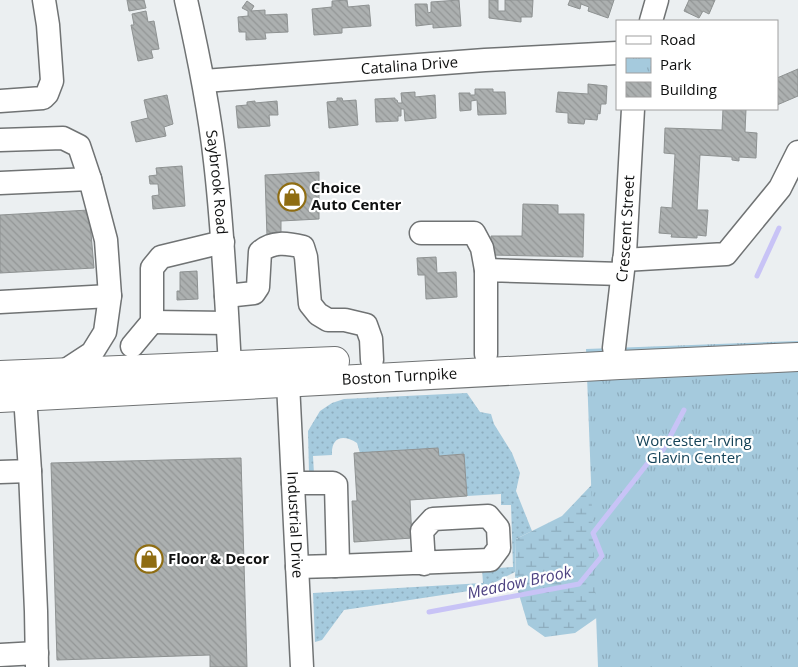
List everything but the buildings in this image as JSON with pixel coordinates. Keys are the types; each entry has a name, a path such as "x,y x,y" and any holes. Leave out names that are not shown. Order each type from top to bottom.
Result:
{"highway":[{"name":"Boston Turnpike","path":"0,375 372,360 798,338"},
{"name":"Boston Turnpike","path":"12,397 798,357"}],"street":[{"path":"0,101 43,98 47,94 52,81 48,25 44,0"},
{"name":"Saybrook Road","path":"186,0 204,81 215,159 223,242 230,366"},
{"path":"651,20 657,0"},
{"name":"Catalina Drive","path":"204,81 485,60 616,53"},
{"name":"Crescent Street","path":"614,348 623,267 633,110"},
{"path":"0,140 63,138 79,146 90,179 106,240 110,296 105,332 92,353 63,372"},
{"path":"486,270 623,267 726,254 780,188 798,152"},
{"path":"0,183 90,179"},
{"path":"421,233 474,232 482,248 486,270 486,354"},
{"path":"132,346 152,322 152,268 161,257 223,242"},
{"path":"226,296 254,293 258,287 260,252 268,245 289,243 303,247 306,257 310,304 318,314 328,320 345,320 366,325 370,339 372,360"},
{"path":"0,302 110,296"},
{"path":"110,296 120,330 132,346 172,368"},
{"path":"152,322 227,323"},
{"name":"Industrial Drive","path":"288,383 302,667"},
{"path":"0,655 37,660 30,470 12,397"},
{"path":"0,472 30,470"},
{"path":"293,483 333,483 336,486 338,563 335,566"},
{"path":"297,567 424,564"}],"green space":[{"name":"Worcester-Irving Glavin Center","path":"798,341 798,667 598,667 586,349"},
{"path":"467,393 480,412 491,414 494,424 512,453 520,473 516,491 532,531 516,539 515,572 482,589 344,610 322,640 315,642 313,593 483,583 482,569 513,567 511,505 501,505 501,494 467,496 464,454 439,456 438,448 360,453 357,443 343,438 334,444 332,455 313,456 314,474 309,472 308,431 320,411 332,403 344,399"},
{"path":"601,475 645,584 575,633 545,637 528,625 515,581 516,539 562,516"}],"waterway":[{"name":"Meadow Brook","path":"757,276 779,228"},
{"name":"Meadow Brook","path":"429,612 579,584 602,556 593,533 651,459 663,450 684,410"}],"place":[{"name":"Choice Auto Center","path":"292,197"},
{"name":"Floor & Decor","path":"149,559"}]}
